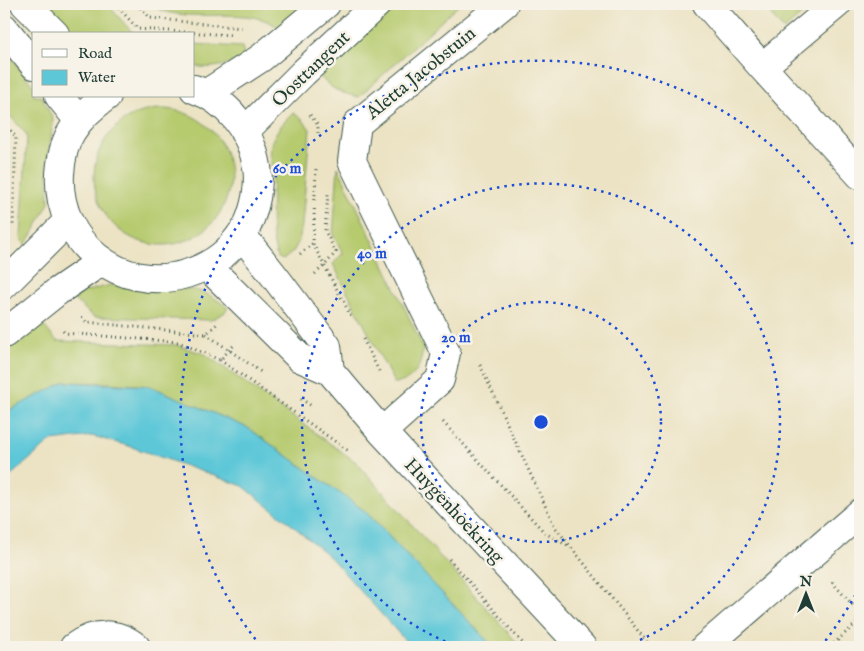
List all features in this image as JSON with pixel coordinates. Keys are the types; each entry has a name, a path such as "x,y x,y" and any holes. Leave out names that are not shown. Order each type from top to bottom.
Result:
{"street":[{"name":"Oosttangent","path":"200,91 261,58 326,4"},
{"name":"Oosttangent","path":"244,132 377,4"},
{"name":"Aletta Jacobstuin","path":"382,432 440,380 446,353 352,161 356,124 504,4"},
{"path":"707,4 860,174"},
{"path":"762,67 837,4"},
{"path":"27,6 53,32"},
{"path":"4,28 32,63"},
{"path":"104,98 89,109 71,132 61,160 59,189 68,221 82,244 106,265 137,277 170,279 201,270 228,251 246,227 256,198 257,168 249,139 232,113 200,91"},
{"path":"61,98 79,121"},
{"path":"4,285 68,221"},
{"path":"241,234 276,276 327,346 330,371"},
{"path":"4,334 58,291 102,261"},
{"name":"Huygenhoekring","path":"207,266 300,358 330,371 382,432 582,647"},
{"path":"705,647 860,513"},
{"path":"74,647 82,641 108,634 125,638 136,647"}],"path":[{"path":"115,4 138,29 186,32"},
{"path":"195,33 234,35"},
{"path":"308,113 318,125 318,138"},
{"path":"4,123 16,137 13,230"},
{"path":"295,259 313,243 316,167"},
{"path":"80,316 86,322 206,334 223,319"},
{"path":"220,360 351,453"},
{"path":"472,371 479,364"},
{"path":"438,417 545,533 572,548"},
{"path":"810,557 860,613"},
{"path":"448,558 526,647"},
{"path":"830,647 860,620"}],"green space":[{"path":"43,4 107,4 132,32 70,32"},
{"path":"149,4 314,4 282,31 269,22 254,17 180,14 163,11"},
{"path":"390,4 460,4 359,97 330,86 315,71"},
{"path":"761,4 814,4 784,30"},
{"path":"195,44 242,47 245,57 220,66 195,66"},
{"path":"4,48 32,84 32,98 42,98 53,119 48,166 49,203 25,245 21,237 27,135 4,109"},
{"path":"162,109 188,114 210,129 225,151 230,177 225,203 210,225 188,240 162,245 136,240 114,225 99,203 94,177 99,151 114,129 136,114"},
{"path":"293,113 302,119 310,129 299,241 293,252 283,260 277,257 272,235 273,176 271,149 272,140"},
{"path":"338,167 423,347 421,360 416,372 407,380 401,382 394,383 333,264 343,253 333,235"},
{"path":"110,285 193,290 209,295 228,308 224,313 211,320 94,317 73,299 84,292"},
{"path":"35,316 57,341 176,345 205,354 356,462 521,647 493,647 365,511 248,428 150,386 107,383 64,382 4,413 4,345"}],"water":[{"path":"64,382 150,386 248,428 365,511 493,647 411,647 331,558 243,486 129,446 92,436 51,441 4,481 4,413"}]}
